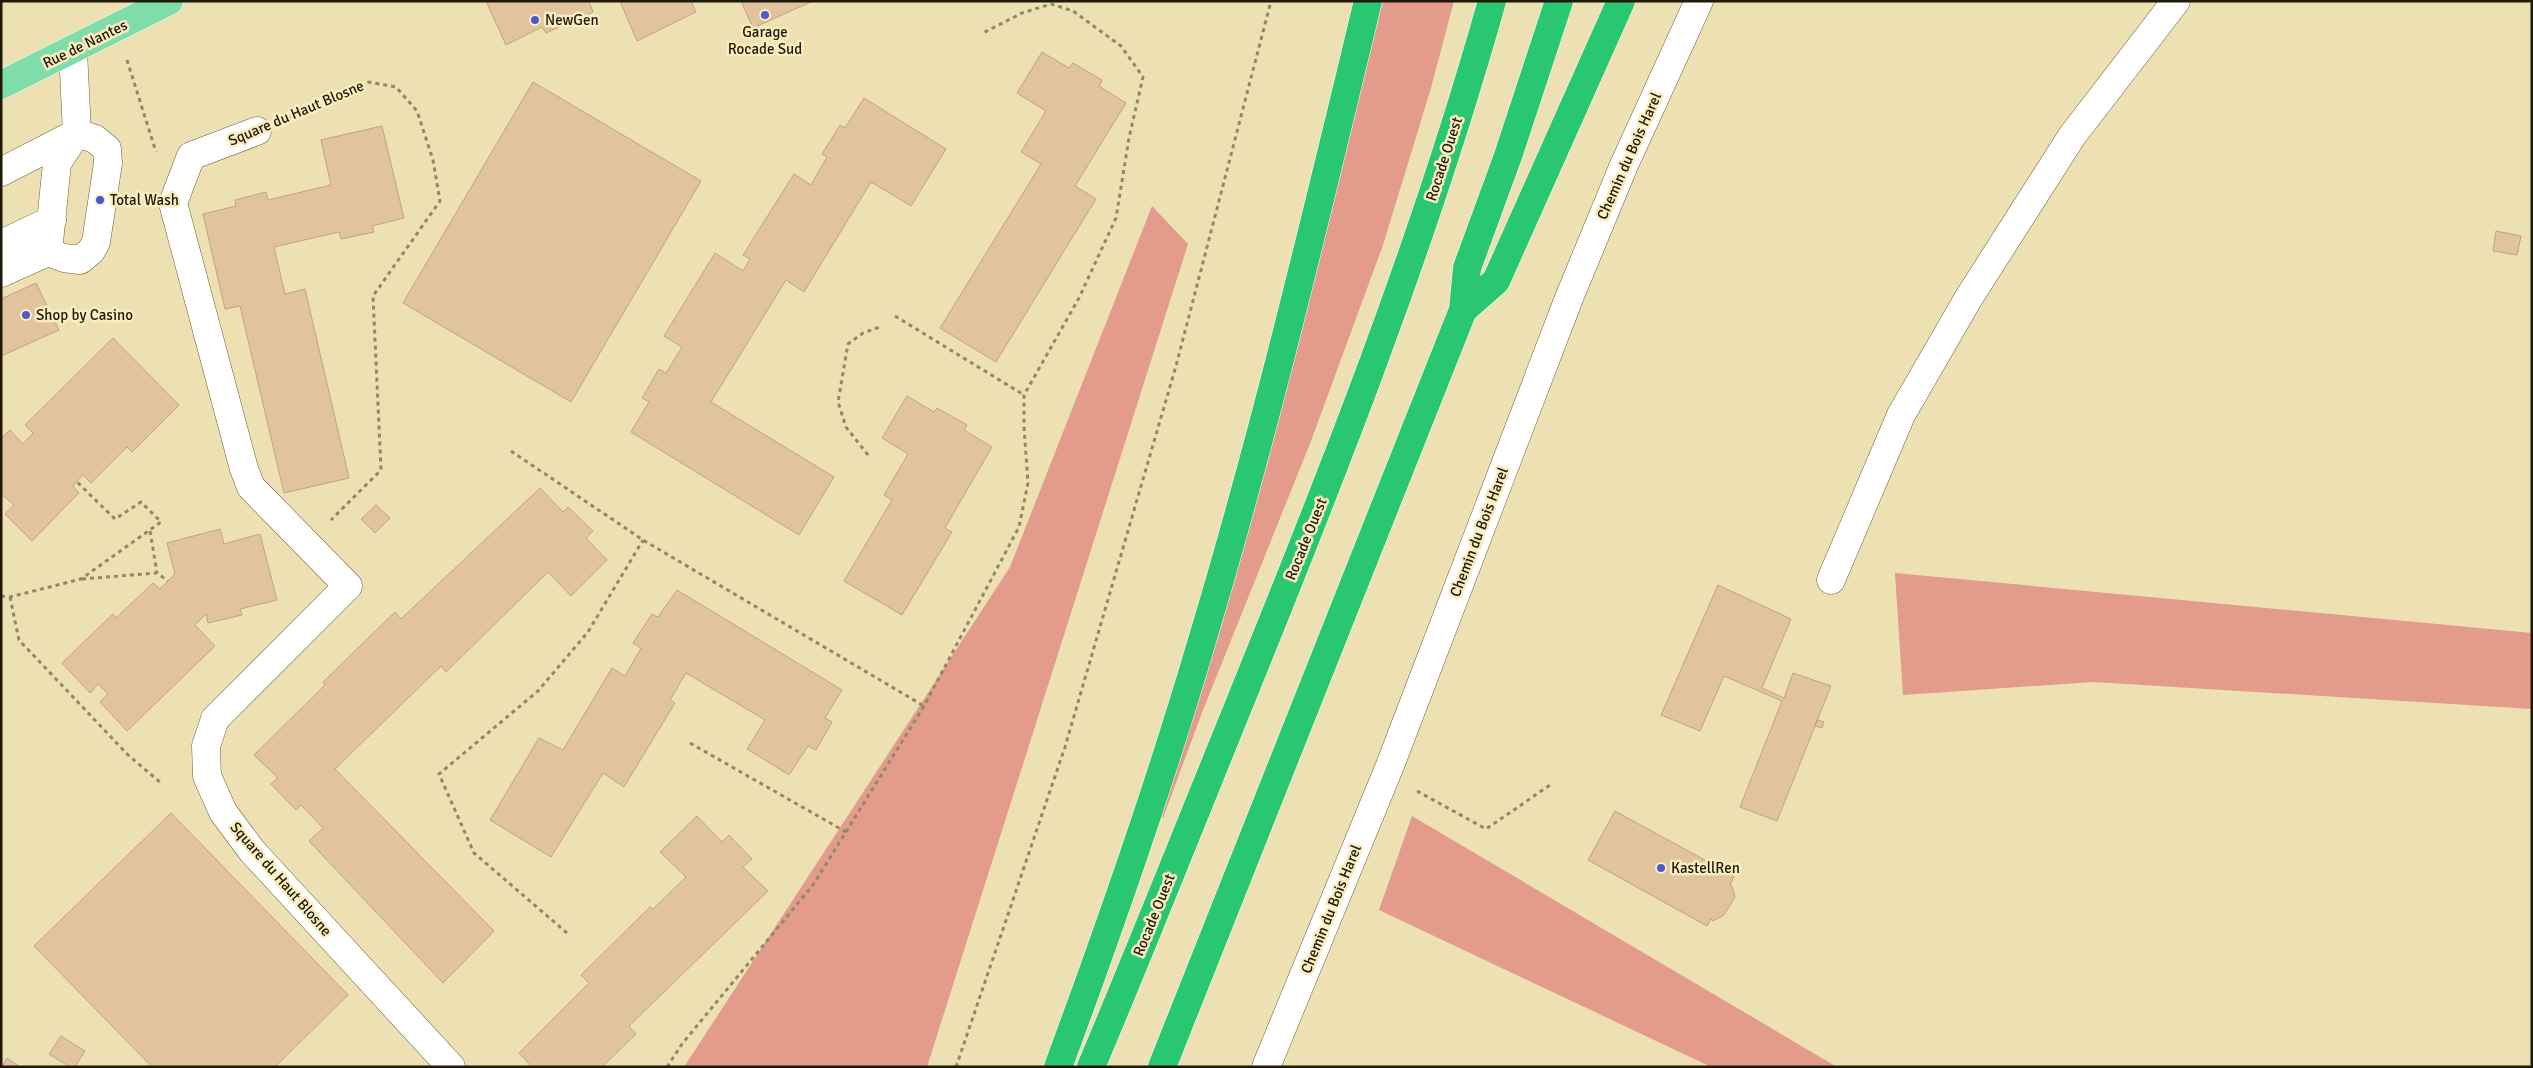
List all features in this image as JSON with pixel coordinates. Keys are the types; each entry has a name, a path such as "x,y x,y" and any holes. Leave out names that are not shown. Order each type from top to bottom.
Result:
{"highway":[{"path":"1058,1067 1166,759 1202,642 1290,322 1368,1"},
{"name":"Rocade Ouest","path":"1091,1067 1310,532 1358,405 1416,246 1492,1"},
{"path":"1162,1067 1463,310 1467,268 1508,156 1559,1"},
{"path":"1463,310 1496,281 1621,1"}],"main road":[{"name":"Rue de Nantes","path":"1,85 169,1"}],"street":[{"name":"Chemin du Bois Harel","path":"1266,1067 1389,768 1569,298 1624,165 1699,1"},
{"path":"1831,580 1901,415 1968,299 2072,136 2176,1"},
{"path":"48,252 57,163 77,133 73,50"},
{"name":"Square du Haut Blosne","path":"257,131 192,156 173,203 244,469 251,487 348,586 215,719 206,746 207,776 223,812 252,851 451,1067"},
{"path":"1,172 77,133 95,139 106,149 108,163 96,242 91,251 80,260 64,258 48,252 1,273"},
{"path":"1,244 52,220"}],"path":[{"path":"956,1067 1065,747 1176,366 1271,1"},
{"path":"667,1067 682,1044 813,885 924,706 1019,527 1028,483 1024,394 1079,298 1116,218 1129,138 1143,77 1121,46 1073,11 1051,4 1022,13 981,34"},
{"path":"118,28 173,203"},
{"name":"Square du Haut Blosne","path":"257,131 369,82 396,87 417,111 433,160 440,201 373,296 381,470 307,544"},
{"path":"895,316 1024,394"},
{"path":"868,455 846,426 838,402 848,344 863,333 880,327"},
{"path":"511,451 643,540 924,706"},
{"path":"77,482 114,520 141,502 161,522 82,579"},
{"path":"150,531 157,573"},
{"path":"567,933 474,853 439,774 484,738 544,683 588,632 643,540"},
{"path":"1,596 10,597 82,579 157,573 168,581"},
{"path":"10,597 19,640 128,755 160,783"},
{"path":"690,742 846,832"},
{"path":"1389,768 1420,793 1486,829 1553,783"}],"shaded area":[{"path":"1383,1 1454,1 1431,88 1383,245 1311,441 1203,710 1163,818 1159,817"},
{"path":"1152,206 1188,244 927,1067 684,1067 1010,567"},
{"path":"1895,573 2532,633 2532,709 2094,682 1903,695"},
{"path":"1412,816 1837,1067 1707,1067 1707,1065 1379,910"}],"building":[{"name":"NewGen","path":"486,1 589,1 593,12 546,33 542,27 506,45"},
{"name":"NewGen","path":"620,1 691,1 696,12 637,41"},
{"name":"Garage Rocade Sud","path":"741,1 813,1 753,28"},
{"path":"1042,52 1069,68 1073,63 1102,80 1099,86 1126,103 1075,186 1096,199 996,362 940,328 1041,164 1021,152 1046,111 1017,93"},
{"path":"533,82 701,181 571,402 403,303"},
{"path":"864,98 946,149 911,206 871,182 804,292 786,280 711,402 834,477 799,535 631,432 649,402 642,398 659,369 666,373 682,347 664,336 715,253 743,271 750,259 743,255 794,174 811,185 827,157 822,154 840,125 845,128"},
{"path":"382,126 404,218 372,226 374,232 341,239 339,232 274,247 285,294 305,289 349,478 284,493 240,306 225,309 203,214 236,206 235,200 266,192 268,200 331,185 321,140"},
{"path":"2496,231 2521,236 2517,255 2493,251"},
{"name":"Shop by Casino","path":"36,283 59,330 1,356 1,299"},
{"path":"113,338 179,405 132,452 127,447 91,483 83,475 73,486 79,493 32,541 5,514 14,505 1,494 1,438 10,430 23,444 33,433 25,425"},
{"path":"907,396 934,412 937,408 967,425 964,430 992,447 945,528 952,532 902,615 844,581 892,500 884,495 908,454 882,438"},
{"path":"540,488 563,512 568,507 593,531 586,538 607,560 571,596 548,572 446,672 441,666 335,769 494,931 443,983 309,841 323,828 301,805 296,810 271,784 278,778 254,755 325,685 323,682 395,612 401,619"},
{"path":"376,505 390,518 375,533 361,519"},
{"path":"220,529 224,544 260,534 277,600 240,609 242,615 208,623 206,614 195,625 215,646 127,731 100,702 108,694 98,684 90,693 62,663 113,614 116,618 153,583 160,589 175,574 167,543"},
{"path":"1718,585 1791,619 1762,688 1784,698 1793,673 1831,686 1777,821 1740,807 1782,701 1724,676 1700,731 1661,715"},
{"path":"677,590 842,690 825,718 832,722 816,750 808,746 789,775 747,749 765,720 686,673 670,700 675,703 624,787 603,773 551,857 490,820 539,738 563,750 612,668 625,676 641,648 633,643 652,614 658,617"},
{"path":"1817,720 1824,722 1822,728 1815,726"},
{"name":"KastellRen","path":"1615,811 1734,876 1730,885 1735,897 1724,915 1713,921 1711,919 1707,926 1588,860"},
{"path":"171,813 348,995 275,1067 152,1067 34,946"},
{"path":"697,816 722,842 729,835 752,859 743,867 768,891 629,1026 636,1034 602,1067 532,1067 519,1053 589,983 581,975 650,907 653,909 686,877 660,852"},
{"path":"61,1036 85,1051 75,1067 70,1067 49,1054"},
{"path":"7,1058 20,1067 2,1067"}],"place":[{"name":"Garage Rocade Sud","path":"765,15"},
{"name":"NewGen","path":"535,20"},
{"name":"Total Wash","path":"100,200"},
{"name":"Shop by Casino","path":"26,315"},
{"name":"KastellRen","path":"1661,868"}]}
